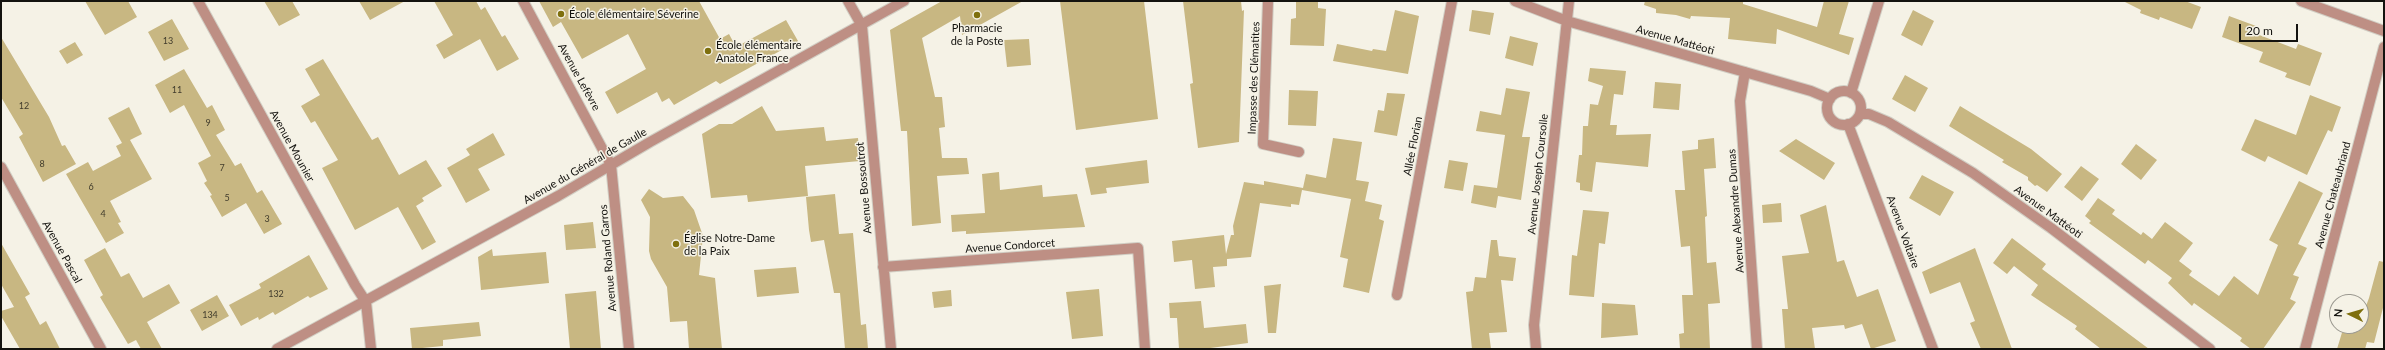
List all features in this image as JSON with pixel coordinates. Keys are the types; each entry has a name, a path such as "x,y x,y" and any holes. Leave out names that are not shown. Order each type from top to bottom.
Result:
{"street":[{"name":"Avenue Mounier","path":"198,1 355,285 366,302"},
{"name":"Avenue Lefèvre","path":"523,1 612,165"},
{"path":"848,1 862,26"},
{"name":"Avenue du Général de Gaulle","path":"276,349 366,302 862,26 904,1"},
{"name":"Impasse des Clématites","path":"1268,1 1263,144 1299,152"},
{"name":"Allée Florian","path":"1397,295 1452,1"},
{"name":"Avenue Mattéoti","path":"1515,1 1567,21 1811,91 1830,99"},
{"name":"Avenue Joseph Coursolle","path":"1536,349 1534,325 1569,1"},
{"path":"1851,93 1879,1"},
{"path":"2301,1 2384,31"},
{"name":"Avenue Bossoutrot","path":"862,26 891,349"},
{"name":"Avenue Chateaubriand","path":"2305,349 2384,47"},
{"name":"Avenue Alexandre Dumas","path":"1745,72 1740,101 1757,349"},
{"path":"1837,93 1851,93 1859,99 1860,114 1854,122 1848,124 1837,123 1829,116 1828,105 1830,99 1837,93"},
{"name":"Avenue Mattéoti","path":"1860,114 1869,114 1888,122 1973,173 2052,228 2210,349"},
{"name":"Avenue Voltaire","path":"1848,124 1933,349"},
{"name":"Avenue Roland Garros","path":"612,165 629,349"},
{"name":"Avenue Pascal","path":"1,167 101,349"},
{"name":"Avenue Condorcet","path":"883,267 1138,248 1145,349"},
{"path":"366,302 371,349"}],"building":[{"path":"85,1 128,1 137,17 105,35"},
{"path":"264,1 292,1 300,15 279,26"},
{"path":"359,1 405,1 370,20"},
{"path":"434,1 476,1 481,10 485,7 502,37 505,35 519,59 497,71 480,39 444,59 436,45 453,35"},
{"name":"École élémentaire Anatole France","path":"539,1 699,1 720,39 729,34 736,47 786,20 798,41 720,84 716,81 674,105 669,98 662,102 657,92 617,114 605,92 646,69 628,34 582,59 561,22 553,27"},
{"path":"942,1 1023,1 962,35 960,16 922,38 935,97 942,97 945,127 939,128 942,158 967,158 969,174 937,176 941,223 912,226 907,131 901,131 890,30"},
{"path":"1060,1 1144,1 1158,119 1076,130"},
{"path":"1183,1 1241,1 1242,11 1244,10 1239,142 1198,148 1190,84 1193,83"},
{"path":"1296,1 1318,1 1318,8 1326,9 1324,46 1290,45 1291,19 1296,18"},
{"path":"1645,1 1743,1 1743,4 1817,27 1824,1 1849,1 1839,34 1854,38 1849,55 1777,29 1776,44 1728,39 1730,18 1691,16 1690,19 1676,15 1656,13 1656,9 1644,5"},
{"path":"2123,1 2185,1 2201,7 2192,29 2160,17 2159,20 2140,13 2141,10"},
{"path":"1395,10 1419,16 1408,74 1333,61 1337,44 1372,51 1373,49 1386,51"},
{"path":"1472,10 1494,13 1490,35 1469,31"},
{"path":"1913,10 1934,21 1922,46 1901,35"},
{"path":"2229,16 2256,26 2254,33 2296,49 2298,44 2322,53 2310,86 2285,77 2287,73 2259,62 2263,52 2222,37"},
{"path":"172,19 189,49 164,61 148,32"},
{"path":"1510,36 1538,43 1533,66 1505,58"},
{"path":"1,37 49,117 62,146 65,145 76,164 43,182 19,137 23,134 1,97"},
{"path":"1029,39 1031,65 1007,67 1004,40"},
{"path":"75,42 83,55 67,64 59,51"},
{"path":"323,59 372,140 378,137 399,175 426,160 442,186 422,198 424,201 416,206 436,242 422,250 398,207 355,230 322,168 338,160 315,121 311,123 301,106 320,95 305,69"},
{"path":"1590,68 1626,71 1623,95 1614,94 1610,125 1617,125 1616,135 1651,134 1648,167 1596,162 1592,192 1580,190 1580,183 1576,182 1579,155 1582,155 1583,126 1588,126 1590,104 1598,105 1603,86 1588,81"},
{"path":"184,69 207,108 212,105 225,130 216,135 235,166 241,163 257,193 262,190 282,224 264,234 246,203 222,217 210,196 212,195 204,183 207,181 198,163 211,156 184,105 170,113 155,85"},
{"path":"1905,75 1928,88 1915,112 1892,99"},
{"path":"1655,82 1681,84 1679,110 1653,108"},
{"path":"1506,88 1530,92 1522,137 1530,137 1521,200 1498,196 1496,208 1471,203 1474,185 1497,188 1505,135 1476,131 1480,111 1501,115"},
{"path":"1289,90 1318,91 1316,126 1288,125"},
{"path":"1387,93 1405,94 1397,136 1374,132 1378,110 1384,111"},
{"path":"2310,95 2341,107 2332,132 2328,130 2307,175 2268,156 2265,162 2241,150 2255,119 2296,135"},
{"path":"762,106 776,131 824,127 826,141 858,138 860,161 805,166 808,196 748,202 747,195 711,198 702,134 719,124 732,124"},
{"path":"1960,106 2031,149 2062,174 2047,192 2037,185 2035,186 2028,180 2028,177 2002,162 2004,160 1949,126"},
{"path":"129,107 142,134 130,140 152,179 110,201 121,222 118,223 124,233 106,243 66,174 88,162 93,171 121,156 116,146 122,143 108,118"},
{"path":"493,133 505,155 478,169 490,190 466,203 447,168 470,155 466,149"},
{"path":"1333,138 1362,142 1356,180 1369,182 1365,201 1382,205 1379,219 1384,221 1369,293 1343,287 1348,259 1340,257 1351,199 1302,190 1299,205 1291,204 1291,207 1260,203 1251,257 1227,259 1227,266 1213,267 1215,287 1195,289 1192,260 1174,262 1172,241 1224,235 1226,254 1231,235 1234,235 1233,226 1244,182 1264,185 1264,181 1303,188 1306,174 1326,178"},
{"path":"1714,138 1716,168 1704,169 1707,216 1705,217 1707,263 1716,262 1720,303 1708,304 1710,349 1680,349 1679,334 1684,333 1682,295 1693,295 1690,246 1681,247 1675,190 1685,190 1682,151 1698,149 1698,140"},
{"path":"1796,139 1835,163 1824,180 1779,151"},
{"path":"2136,144 2157,160 2141,180 2121,164"},
{"path":"1147,160 1149,183 1106,188 1107,193 1091,195 1085,168"},
{"path":"1449,160 1468,163 1463,191 1444,188"},
{"path":"2081,166 2099,179 2082,201 2064,187"},
{"path":"999,172 1000,190 1042,185 1043,197 1077,194 1085,227 966,234 966,231 952,232 951,215 985,213 982,174"},
{"path":"1922,175 1954,192 1940,216 1909,198"},
{"path":"2299,181 2323,193 2298,244 2307,248 2293,275 2299,277 2290,299 2296,302 2263,349 2251,349 2240,341 2242,338 2194,303 2192,306 2168,283 2172,278 2148,260 2145,264 2089,223 2091,221 2085,216 2098,198 2115,210 2112,214 2141,235 2143,232 2152,239 2165,222 2193,243 2179,261 2192,271 2189,275 2219,296 2234,276 2258,295 2278,245 2269,240"},
{"path":"649,189 663,198 683,196 694,210 703,236 699,275 715,278 722,349 689,349 687,321 670,322 667,287 651,259 649,251 650,217 641,200"},
{"path":"835,194 839,234 853,233 861,325 866,324 868,349 845,349 840,293 834,293 824,240 811,242 806,197"},
{"path":"1781,203 1782,222 1763,223 1762,205"},
{"path":"1826,205 1837,262 1844,260 1857,297 1878,289 1896,341 1871,349 1862,324 1845,329 1844,325 1812,328 1815,349 1785,349 1782,309 1788,309 1782,256 1809,253 1800,215"},
{"path":"1583,210 1609,212 1605,244 1599,243 1594,297 1569,295 1572,255 1577,256"},
{"path":"593,222 596,248 566,250 564,225"},
{"path":"2012,238 2046,264 2042,269 2149,349 2101,349 2075,329 2077,326 2031,295 2038,285 2014,266 2007,274 1993,263"},
{"path":"1491,240 1497,240 1499,256 1516,258 1513,281 1501,280 1507,332 1489,333 1491,349 1472,349 1466,292 1473,291 1475,277 1486,278"},
{"path":"1,243 30,294 25,297 40,325 46,321 60,349 20,349 1,316 1,311 14,307 1,284"},
{"path":"105,248 121,277 129,273 143,298 169,284 180,303 147,322 162,349 141,349 136,340 128,344 100,297 103,295 84,260"},
{"path":"1975,248 2012,349 1981,349 1970,323 1975,321 1960,282 1930,294 1922,272"},
{"path":"492,249 493,256 546,252 549,283 481,290 478,257"},
{"path":"309,255 328,289 310,298 308,296 275,315 273,312 259,320 258,317 241,326 229,305 261,288 259,284"},
{"path":"2379,261 2384,262 2384,304 2374,343 2367,342 2365,349 2337,349 2342,334 2369,334 2369,298"},
{"path":"796,267 799,293 757,297 754,270"},
{"path":"1281,284 1276,333 1268,333 1264,286"},
{"path":"1099,289 1103,336 1072,339 1066,292"},
{"path":"951,290 952,306 934,308 932,292"},
{"path":"596,291 601,349 570,349 565,294"},
{"path":"217,295 229,316 202,331 190,310"},
{"path":"1201,301 1204,328 1246,324 1248,343 1203,349 1179,349 1177,318 1170,318 1169,303"},
{"path":"1602,303 1635,305 1638,335 1601,338"},
{"path":"479,322 481,336 443,340 443,346 412,349 410,328"}],"place":[{"name":"École élémentaire Séverine","path":"561,14"},
{"name":"Pharmacie de la Poste","path":"977,15"},
{"name":"École élémentaire Anatole France","path":"708,51"},
{"name":"Église Notre-Dame de la Paix","path":"676,244"}]}
